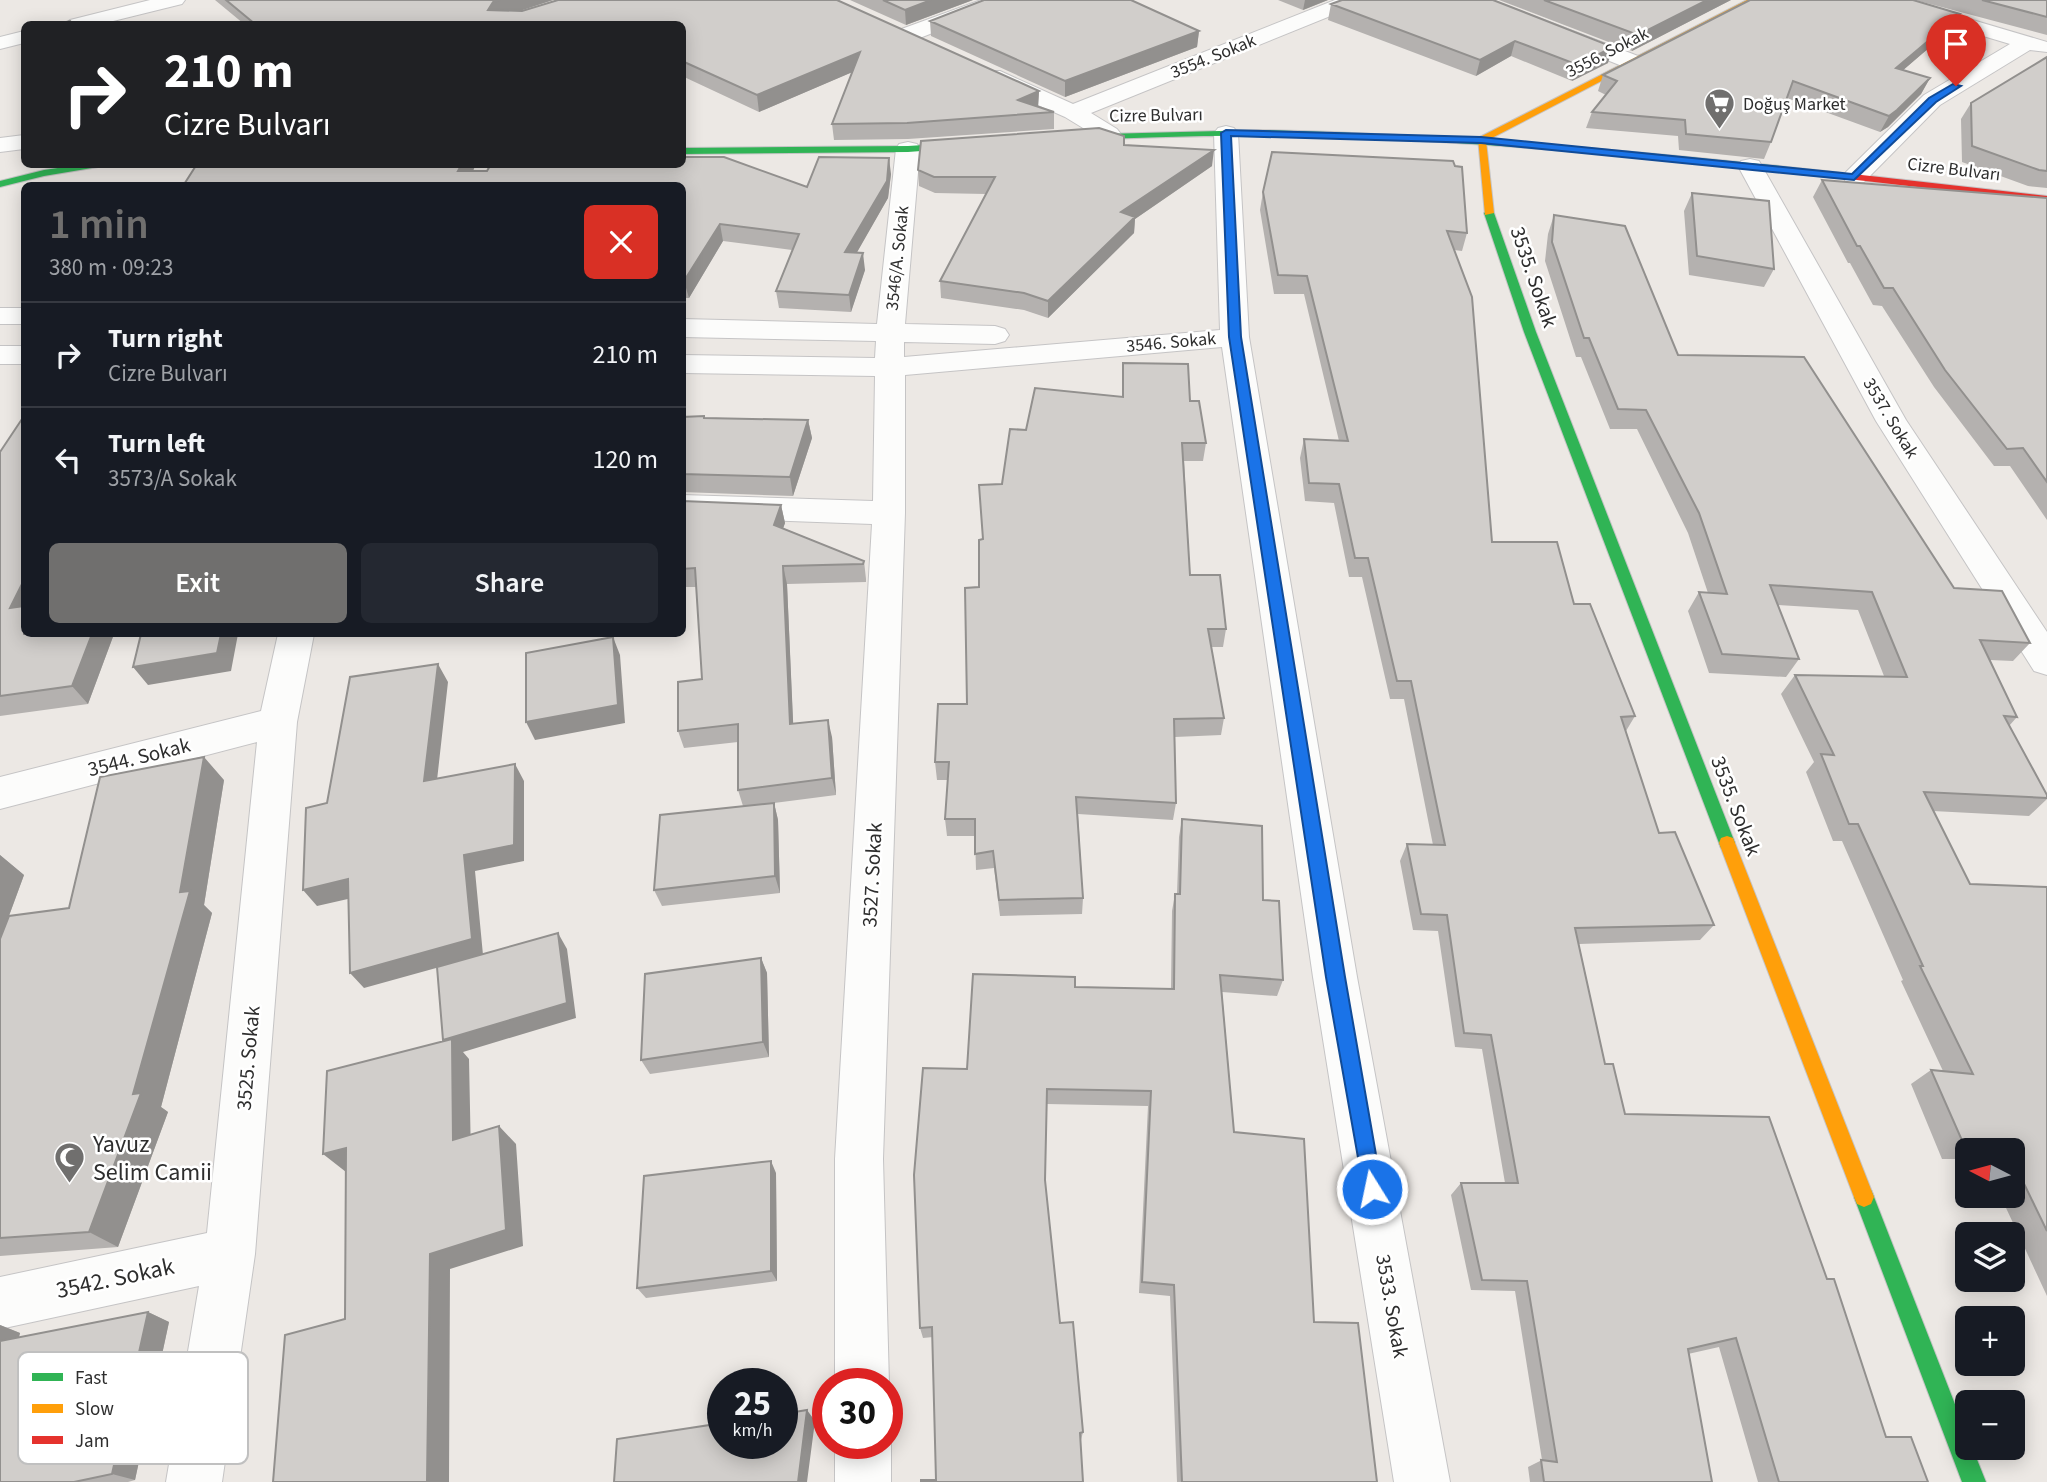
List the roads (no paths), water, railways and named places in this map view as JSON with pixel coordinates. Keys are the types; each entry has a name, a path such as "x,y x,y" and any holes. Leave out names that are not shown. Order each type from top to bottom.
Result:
{"street":[{"path":"90,21 174,0"},
{"path":"904,36 1000,0"},
{"name":"3554. Sokak","path":"1073,112 1353,0"},
{"path":"1474,0 1630,61"},
{"name":"3556. Sokak","path":"1481,140 1753,0"},
{"path":"1883,0 2037,46"},
{"path":"882,26 928,47"},
{"path":"0,43 21,38"},
{"path":"1854,177 1932,100 2037,46"},
{"path":"976,68 1073,112 1109,134"},
{"name":"Cizre Bulvarı","path":"1055,138 1109,134 1226,133 1481,140 2047,199"},
{"name":"3533. Sokak","path":"1226,133 1235,337 1335,977 1422,1482"},
{"name":"3535. Sokak","path":"1481,140 1486,206 1530,332 1974,1482"},
{"path":"0,145 21,142"},
{"path":"686,151 908,149 988,143"},
{"name":"3546/A. Sokak","path":"890,351 908,149"},
{"path":"0,170 21,164"},
{"name":"3537. Sokak","path":"1750,166 1891,421 2047,661"},
{"path":"0,184 44,173 81,168"},
{"path":"0,316 21,316"},
{"name":"3546. Sokak","path":"686,328 890,351"},
{"name":"3546. Sokak","path":"686,364 890,351 1235,337"},
{"name":"3527. Sokak","path":"862,1368 859,1159 889,513 890,351"},
{"path":"686,506 889,513"},
{"name":"3525. Sokak","path":"215,1352 230,1254 278,722 295,637"},
{"name":"3544. Sokak","path":"0,793 278,722"},
{"name":"3542. Sokak","path":"0,1303 230,1254"},
{"path":"863,1459 863,1482"},
{"name":"3525. Sokak","path":"194,1482 197,1464"}],"place":[{"name":"Doğuş Market","path":"1720,131"},
{"name":"Yavuz Selim Camii","path":"70,1185"}]}
